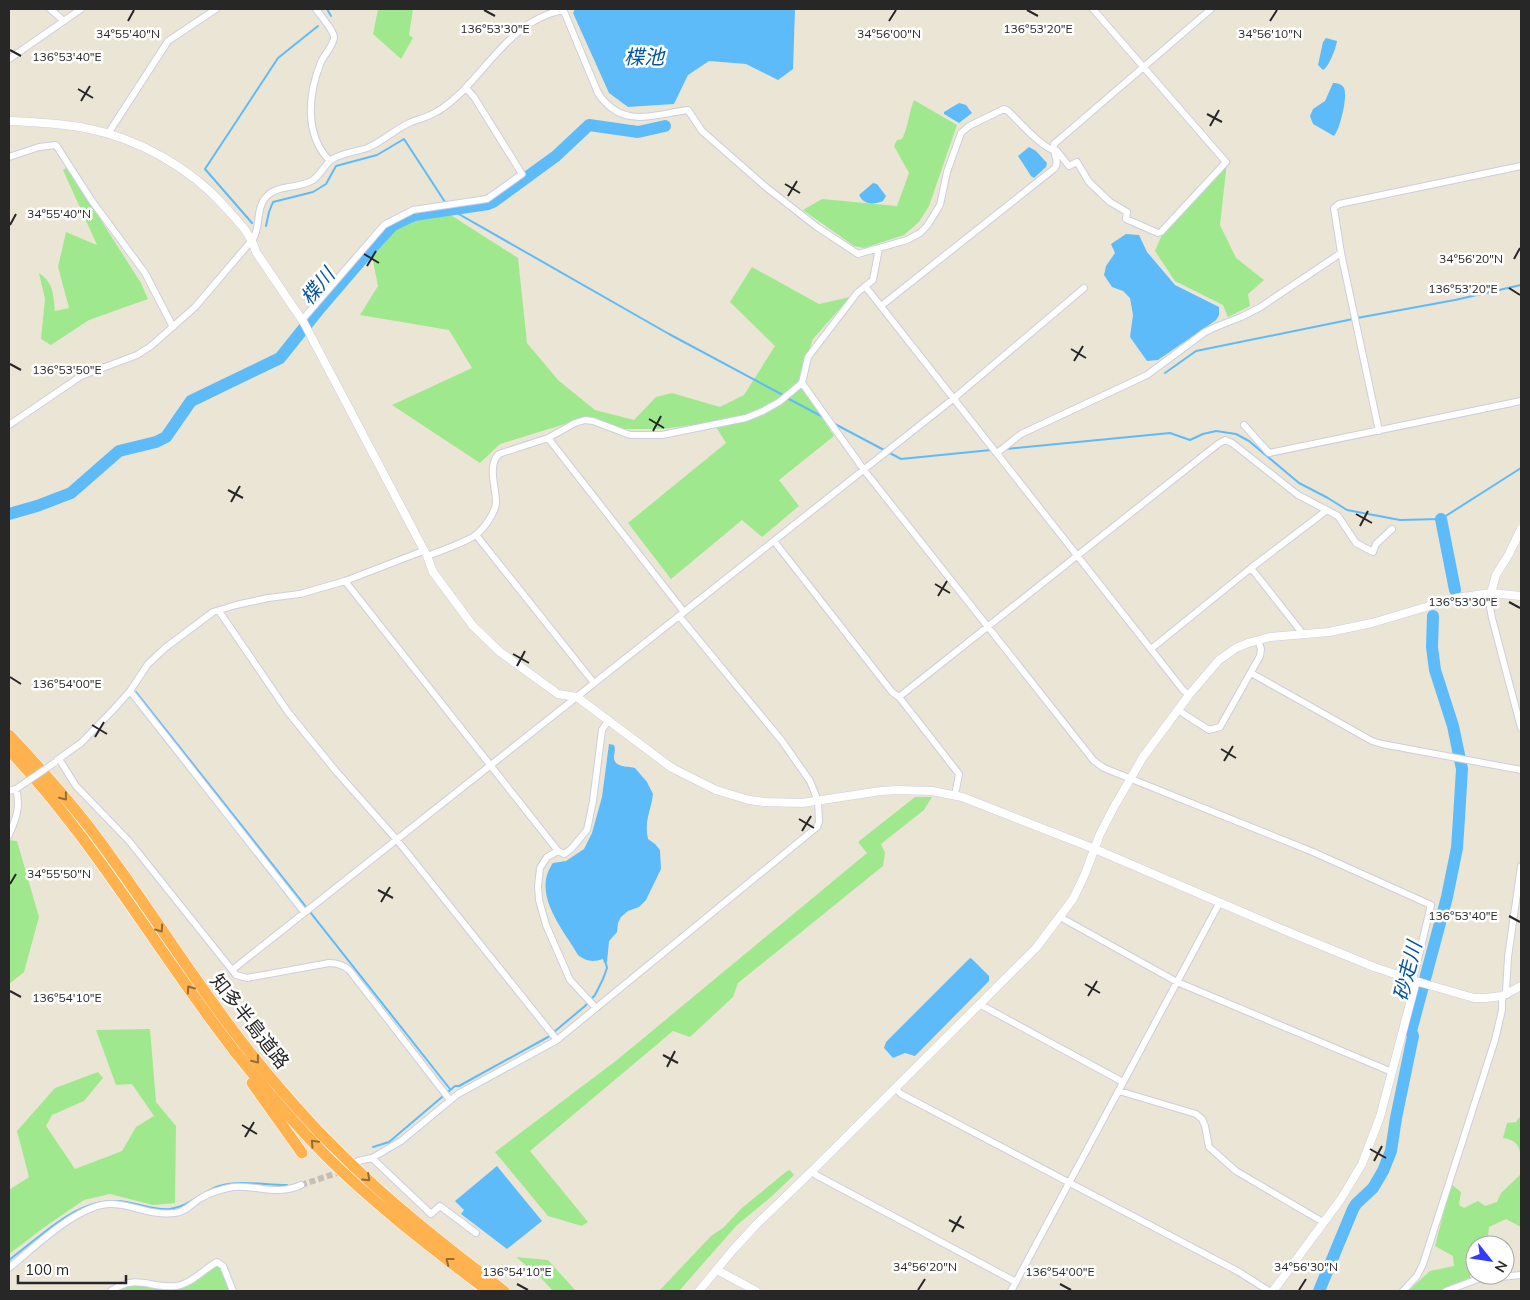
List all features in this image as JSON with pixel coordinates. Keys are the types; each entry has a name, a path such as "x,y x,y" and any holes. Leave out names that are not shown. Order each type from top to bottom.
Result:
{"highway":[{"name":"知多半島道路","path":"9,735 48,777 95,835 213,1004 303,1114 373,1184 435,1237 504,1291"},
{"name":"知多半島道路","path":"9,750 46,791 85,841 209,1016 262,1084 326,1156 373,1199 488,1291"},
{"path":"209,1016 211,1027 302,1152"}],"street":[{"path":"50,9 64,21"},
{"path":"9,59 81,9"},
{"path":"109,134 168,41 216,9"},
{"path":"316,9 333,33 334,39 322,60 311,95 313,132 321,152 330,161"},
{"path":"9,425 82,376 138,355 173,327 195,307 253,239 256,234 261,204 266,197 280,189 311,181 330,161 368,148 408,123 436,112 466,88 501,48 521,31 551,12 563,9 598,94 605,104 620,114 634,117 688,110 695,122 709,137 767,188 817,227 858,254 907,240 920,233 927,226 940,205 947,172 961,133 968,126 1006,109 1043,145 1052,151 1057,151 1069,166 1077,162 1089,182 1110,202 1127,212 1126,218 1158,233 1161,232 1226,162 1093,9"},
{"path":"881,306 1056,168 1057,161 1052,151 1054,144 1211,9"},
{"path":"303,321 384,225 413,210 487,199 522,174 474,97 466,88"},
{"path":"9,121 68,126 109,134 156,154 189,174 221,202 253,239 256,252 303,321 433,572 473,626 500,652 558,694 577,697 672,768 716,790 749,800 765,802 802,803 898,790 932,791 955,795 981,803 1341,953 1419,982 1474,998 1504,996 1521,986"},
{"path":"9,157 39,147 56,145 92,201 145,273 173,327"},
{"path":"1380,431 1333,210 1339,204 1521,166"},
{"path":"9,835 18,809 19,798 12,790 81,743 130,692 148,664 165,648 213,612 268,598 300,594 345,581 476,535 490,518 496,504 493,464 495,458 499,454 548,438 575,423 585,420 593,421 630,435 662,435 746,418 763,412 779,402 802,383 808,357 857,293 873,280 879,248"},
{"path":"997,453 1021,434 1147,375 1205,332 1259,308 1341,253"},
{"path":"865,286 1183,690 1189,695"},
{"path":"232,970 953,399 1084,288"},
{"path":"802,383 864,470 1094,761 1104,768 1313,852 1430,905 1419,982 1374,1134 1362,1164 1341,1198 1273,1291"},
{"path":"1244,425 1267,455 1521,401"},
{"path":"358,1161 372,1158 401,1141 450,1100 557,1040 817,827 819,822 818,801 810,781 782,741 682,614 548,438"},
{"path":"899,697 1225,440 1232,443 1298,495 1338,516 1356,543 1373,552 1376,544 1392,529"},
{"path":"1151,649 1251,568 1327,510"},
{"path":"1521,529 1496,575 1489,602 1519,713 1521,728"},
{"path":"476,535 594,683"},
{"path":"774,541 959,774 955,795"},
{"path":"1251,568 1303,634"},
{"path":"345,581 558,851 564,854 571,849 587,830 593,801 602,730 608,721"},
{"path":"699,1291 732,1251 758,1224 1036,948 1060,917 1079,887 1114,806 1143,757 1189,695 1219,660 1236,648 1258,640 1281,635 1328,632 1372,623 1456,598 1491,593 1521,596"},
{"path":"219,611 288,712 335,770 398,840 557,1040"},
{"path":"1178,710 1209,730 1216,729 1222,724 1261,654 1258,640"},
{"path":"1251,672 1368,739 1382,744 1521,770"},
{"path":"130,692 304,912"},
{"path":"57,761 76,786 129,841 236,975 244,978 329,963 344,966 350,971 450,1100"},
{"path":"558,851 547,857 540,868 538,886 546,925 570,980 596,1008"},
{"path":"1403,1291 1417,1276 1423,1264 1495,1040 1506,990 1507,965 1521,866"},
{"path":"1010,1291 1220,902"},
{"path":"1060,917 1177,982 1392,1072"},
{"path":"979,1004 1123,1082"},
{"path":"895,1088 902,1094 1239,1272 1268,1291"},
{"path":"1119,1091 1196,1114 1202,1119 1205,1126 1209,1147 1236,1171 1323,1222"},
{"path":"372,1158 431,1214 440,1206 476,1233"},
{"path":"812,1171 816,1175 1016,1282"},
{"path":"9,1268 78,1214 99,1206 119,1205 156,1214 178,1213 190,1207 201,1198 222,1189 254,1187 290,1190 301,1185"},
{"path":"111,1291 125,1283 176,1286 186,1282 217,1262 222,1266 233,1291"},
{"path":"717,1270 756,1291"},
{"path":"1446,1291 1478,1279 1521,1275"}],"green space":[{"path":"378,9 413,9 409,35 413,38 401,59 373,34"},
{"path":"914,100 957,125 929,206 919,222 904,235 864,248 854,246 803,210 822,199 897,206 909,173 894,146 897,140 902,139"},
{"path":"1227,162 1220,225 1236,258 1264,280 1248,294 1250,306 1228,317 1223,305 1175,281 1155,251 1162,235"},
{"path":"67,167 141,283 148,299 89,320 51,345 41,339 45,299 39,273 50,285 55,311 69,308 58,267 66,232 97,245 63,170"},
{"path":"449,214 518,258 527,343 558,380 595,410 634,420 656,397 672,393 720,407 744,395 775,346 730,302 752,267 819,304 850,297 813,339 798,381 834,436 779,480 799,506 762,537 742,520 671,579 628,523 726,443 713,422 663,429 621,429 588,417 500,444 480,463 392,405 472,368 449,330 360,315 378,286 371,251 392,230 413,221"},
{"path":"915,797 932,797 924,810 881,844 885,853 883,866 738,983 733,997 690,1037 673,1031 530,1151 588,1222 582,1226 548,1216 495,1152 617,1060 867,853 858,842"},
{"path":"9,840 17,841 39,917 24,972 9,984"},
{"path":"150,1029 156,1102 176,1126 175,1203 153,1205 110,1194 84,1200 9,1254 9,1190 29,1177 17,1131 55,1088 98,1072 103,1078 84,1101 52,1115 46,1126 75,1169 122,1151 136,1127 154,1116 132,1084 116,1085 96,1030"},
{"path":"1521,1115 1521,1156 1516,1143 1503,1138 1507,1123 1516,1122"},
{"path":"790,1170 794,1175 737,1225 679,1291 659,1291 711,1236 723,1228 742,1208"},
{"path":"1521,1174 1521,1227 1506,1219 1489,1227 1488,1235 1465,1235 1465,1280 1439,1291 1408,1291 1430,1271 1454,1266 1453,1256 1435,1246 1451,1184 1461,1192 1459,1205 1464,1208 1478,1201 1485,1206 1497,1202 1501,1193"},
{"path":"516,1257 548,1260 576,1291 553,1291"},
{"path":"216,1265 221,1266 231,1291 119,1291 127,1285 177,1287"}],"water":[{"name":"楪池","path":"575,9 795,9 793,69 778,80 746,64 709,61 688,75 674,104 628,107 609,93 573,13"},
{"path":"1326,38 1337,41 1330,61 1323,70 1318,65 1323,42"},
{"path":"1333,83 1342,86 1345,92 1343,113 1334,136 1313,124 1310,116 1313,109 1325,101"},
{"path":"959,103 966,105 972,113 959,123 944,114 944,112"},
{"path":"1029,147 1036,151 1047,163 1046,167 1034,178 1018,156"},
{"path":"873,183 877,184 886,196 883,201 876,203 866,202 859,195"},
{"path":"1126,234 1139,235 1147,252 1175,285 1219,307 1219,315 1216,320 1158,360 1147,361 1130,337 1133,315 1130,298 1123,291 1112,287 1104,275 1106,266 1115,253 1111,244"},
{"path":"609,744 614,745 614,758 617,764 635,768 647,782 653,794 647,821 647,832 648,839 660,850 661,869 646,900 639,907 628,911 621,917 617,932 609,941 607,962 604,963 603,959 590,961 578,955 552,911 547,899 546,887 547,875 553,863 566,861 584,849 592,833 602,797"},
{"path":"970,958 989,976 989,981 915,1056 905,1053 893,1058 884,1048 886,1042"},
{"path":"497,1166 542,1221 507,1249 461,1214 464,1210 455,1201"}],"waterway":[{"path":"327,9 331,16"},
{"path":"252,223 205,169 278,58 318,26"},
{"name":"楪川","path":"9,514 71,493 119,451 156,442 166,437 191,401 280,358 320,308 393,225 414,215 493,202 556,156 589,125 638,132 665,126"},
{"path":"266,226 273,202 313,192 326,184 336,166 377,155 404,139 445,202"},
{"path":"448,206 450,209 669,334 783,395"},
{"path":"1357,318 1455,300 1521,285"},
{"path":"1165,373 1196,351 1353,319"},
{"path":"787,398 823,417"},
{"path":"833,423 884,450"},
{"path":"1006,449 1170,433 1190,440 1216,431 1236,434 1249,441 1299,483 1347,510 1400,520 1441,519 1521,468"},
{"path":"888,452 901,459 991,450"},
{"name":"砂走川","path":"1441,519 1455,590"},
{"name":"砂走川","path":"1319,1291 1353,1209 1373,1188 1383,1171 1391,1151 1413,1036 1411,1031 1447,897 1457,848 1462,769 1453,726 1435,670 1432,647 1433,616"},
{"path":"136,692 450,1089"},
{"path":"373,1147 389,1142 455,1086 459,1086 548,1037 585,1006 595,995 607,968 605,960"},
{"path":"9,1260 58,1222 85,1207 99,1203 120,1201 170,1209 177,1208 219,1186 227,1184 287,1185"}],"tunnel":[{"path":"301,1185 349,1169 355,1164"}]}
